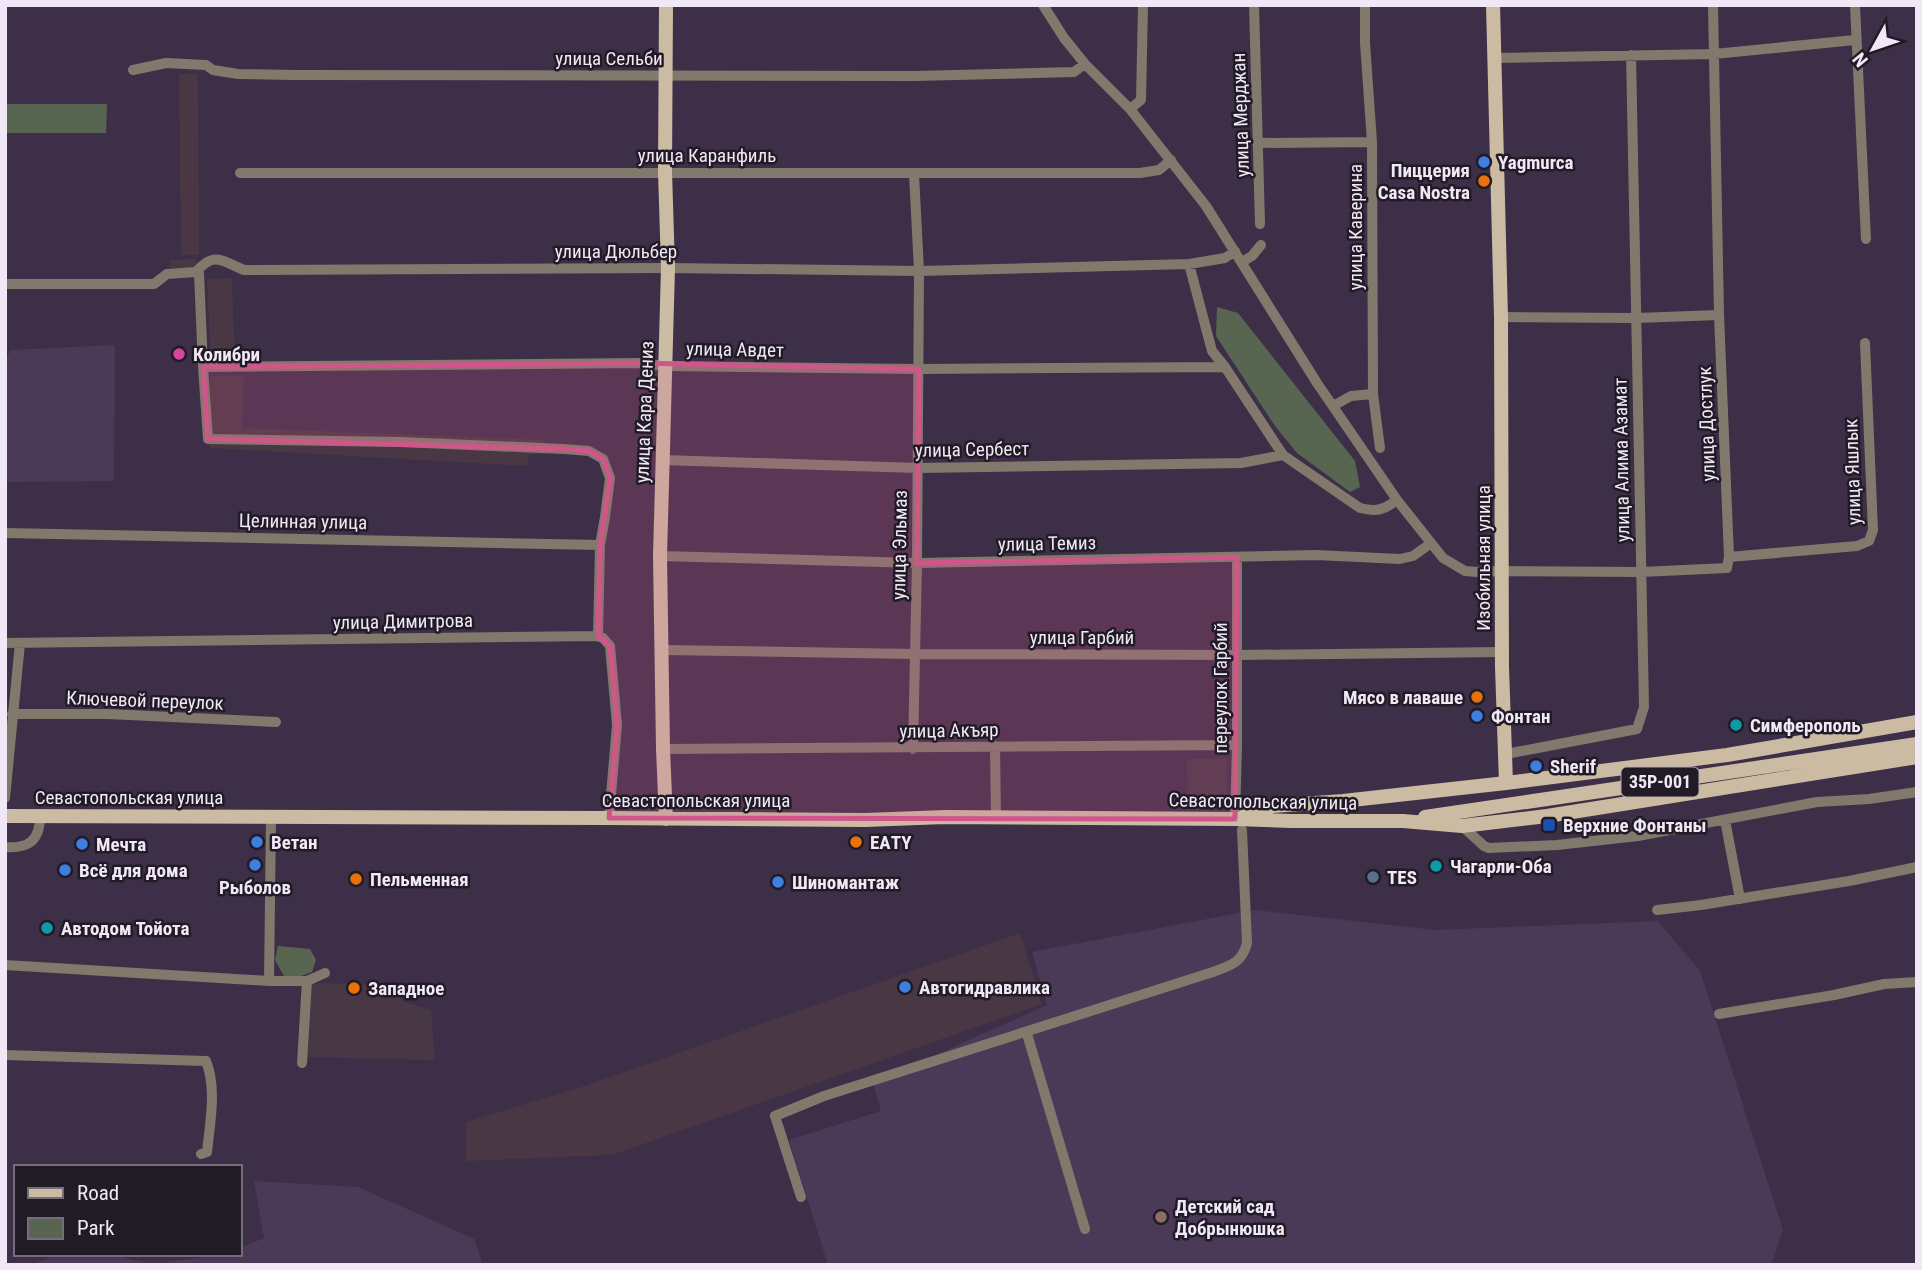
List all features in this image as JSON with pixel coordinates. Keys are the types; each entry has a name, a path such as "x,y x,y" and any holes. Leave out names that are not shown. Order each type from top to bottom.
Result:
{"main road":[{"name":"улица Кара Дениз","path":"666,5 664,76 668,268 660,556 666,819"},
{"name":"Изобильная улица","path":"1493,5 1501,317 1502,652 1506,783"},
{"path":"1239,824 1273,806 1535,780 1727,755 1917,722"},
{"name":"35Р-001","path":"1403,821 1917,744"},
{"path":"1506,754 1514,773 1525,779 1535,780"},
{"path":"1471,787 1490,781 1501,772 1506,754"},
{"name":"35Р-001","path":"1403,821 1462,826 1547,816 1917,757"},
{"path":"1291,821 1343,801"},
{"name":"Севастопольская улица","path":"5,816 866,820 945,817 1239,824 1403,821"}],"street":[{"path":"1043,5 1085,64 1130,109 1206,206 1332,406 1397,500 1443,558 1465,571 1641,572 1727,568 1728,557"},
{"path":"1130,109 1141,100 1143,5"},
{"name":"улица Мерджан","path":"1254,5 1260,224"},
{"name":"улица Каверина","path":"1364,5 1372,142 1373,394 1380,448"},
{"name":"улица Достлук","path":"1713,5 1719,315 1728,557"},
{"path":"1855,5 1866,239"},
{"path":"1494,58 1714,54 1855,40"},
{"name":"улица Алима Азамат","path":"1506,754 1637,729 1644,706 1630,55"},
{"name":"улица Сельби","path":"133,70 166,63 206,65 213,70 238,74 914,76 1074,72 1085,64"},
{"path":"1257,144 1372,142"},
{"name":"улица Каранфиль","path":"240,173 1140,173 1159,170 1171,160"},
{"name":"улица Эльмаз","path":"913,749 919,369 919,271 914,173"},
{"path":"1242,262 1252,256 1261,244"},
{"name":"улица Дюльбер","path":"5,284 154,284 167,274 196,272 206,261 215,259 244,270 668,268 919,271 1189,264 1225,258 1235,251"},
{"path":"1189,264 1212,351 1225,366 1283,454 1360,508 1375,511 1385,509 1397,500"},
{"path":"196,272 199,273 208,439 401,442 589,451 603,459 610,478 600,545 598,636 610,646 617,725 609,818"},
{"path":"1501,317 1636,318 1719,315"},
{"name":"улица Яшлык","path":"1728,557 1857,546 1869,541 1873,530 1865,343"},
{"name":"улица Авдет","path":"203,366 639,363 665,366 919,369 1225,366"},
{"path":"1332,406 1350,396 1373,394"},
{"name":"улица Сербест","path":"662,460 918,468 1241,463 1283,454"},
{"name":"Целинная улица","path":"5,533 600,545"},
{"name":"улица Темиз","path":"660,556 917,563 1317,555 1400,559 1413,556 1430,544"},
{"name":"переулок Гарбий","path":"801,1197 775,1115 837,1092 1213,972 1236,963 1245,953 1247,943 1237,746 1237,557"},
{"name":"улица Димитрова","path":"5,643 598,636"},
{"path":"5,798 20,643"},
{"name":"улица Гарбий","path":"662,650 914,654 1502,652"},
{"name":"Ключевой переулок","path":"12,714 108,714 276,722"},
{"path":"995,746 996,818"},
{"name":"улица Акъяр","path":"663,749 1237,746"},
{"path":"1462,826 1484,846 1494,848 1557,845 1638,836 1818,802 1869,799 1917,792"},
{"path":"5,847 16,848 36,838 40,829 40,816"},
{"path":"269,981 271,817"},
{"path":"1725,820 1740,899"},
{"path":"1657,910 1849,881 1917,867"},
{"path":"5,965 269,981 307,981 325,973"},
{"path":"302,1063 307,981"},
{"path":"1719,1014 1884,984 1917,982"},
{"path":"1027,1034 1085,1230"},
{"path":"5,1055 206,1061 212,1075 210,1126 207,1152 201,1154"}],"highlighted area":[{"path":"639,363 919,369 917,563 1237,557 1235,819 609,818 617,725 610,646 598,636 600,545 610,478 603,459 589,451 564,449 208,439 203,367"}],"shaded area":[{"path":"179,74 198,74 199,255 181,255"},
{"path":"196,259 196,268 170,268 169,260"},
{"path":"232,278 235,363 211,364 207,279"},
{"path":"115,345 114,481 6,482 5,363 10,350"},
{"path":"244,375 242,428 545,440 545,454 529,455 527,466 210,448 210,376"},
{"path":"1187,759 1227,759 1228,801 1188,801"},
{"path":"1255,910 1435,930 1658,921 1700,971 1783,1230 1771,1265 828,1265 789,1140 881,1111 873,1083 1047,1005 1032,952"},
{"path":"1020,933 1042,1004 612,1155 466,1161 466,1122 579,1088"},
{"path":"312,983 387,985 404,1002 431,1010 435,1060 306,1057"},
{"path":"254,1181 358,1187 474,1239 483,1265 31,1265 54,1256 115,1256 153,1264 211,1256 242,1256 242,1247 264,1238"}],"green space":[{"path":"5,104 107,104 106,133 5,133"},
{"path":"1217,307 1238,313 1355,461 1360,487 1350,492 1297,453 1275,426 1216,336"},
{"path":"278,946 310,949 316,960 312,972 301,976 284,976 275,960"}],"place":[{"name":"Yagmurca","path":"1484,162"},
{"name":"Пиццерия Casa Nostra","path":"1484,181"},
{"name":"Колибри","path":"179,354"},
{"name":"Мясо в лаваше","path":"1477,697"},
{"name":"Фонтан","path":"1477,716"},
{"name":"Симферополь","path":"1736,725"},
{"name":"Sherif","path":"1536,766"},
{"name":"Верхние Фонтаны","path":"1549,825"},
{"name":"Ветан","path":"257,842"},
{"name":"EАTY","path":"856,842"},
{"name":"Мечта","path":"82,844"},
{"name":"Рыболов","path":"255,865"},
{"name":"Чагарли-Оба","path":"1436,866"},
{"name":"Всё для дома","path":"65,870"},
{"name":"TES","path":"1373,877"},
{"name":"Пельменная","path":"356,879"},
{"name":"Шиномантаж","path":"778,882"},
{"name":"Автодом Тойота","path":"47,928"},
{"name":"Автогидравлика","path":"905,987"},
{"name":"Западное","path":"354,988"},
{"name":"Детский сад Добрынюшка","path":"1161,1217"}]}
